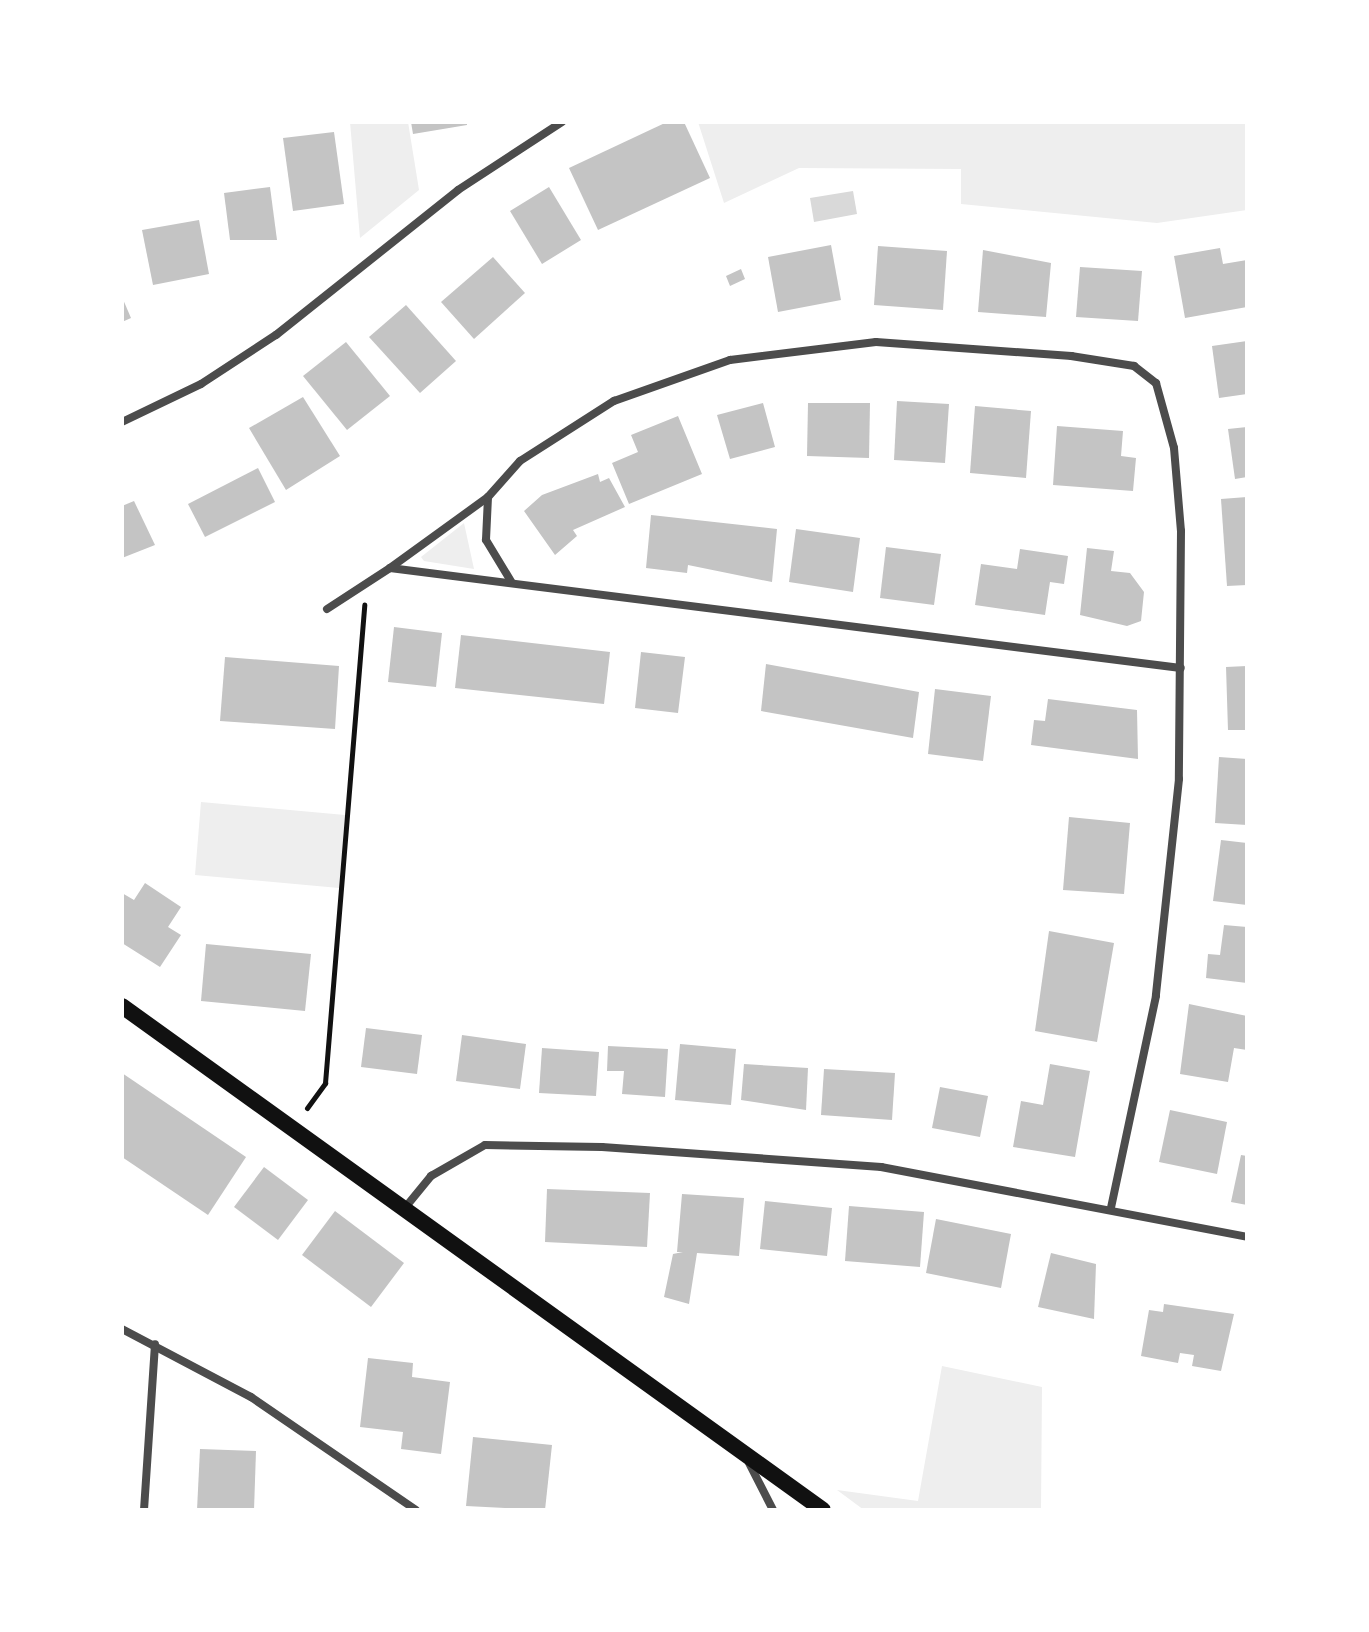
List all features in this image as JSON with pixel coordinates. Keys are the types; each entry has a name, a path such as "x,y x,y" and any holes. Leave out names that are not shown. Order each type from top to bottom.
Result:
{"main road":[{"path":"122,1006 403,1211 823,1510"}],"street":[{"path":"122,422 201,384 276,335 458,190 562,122"},
{"path":"327,609 488,497 520,461 614,401 730,360 876,342 1134,366 1156,383 1174,448 1181,668 1179,779 1156,996 1111,1208"},
{"path":"488,497 486,540 512,583"},
{"path":"390,568 1181,668"},
{"path":"403,1211 431,1176 485,1145 881,1167 1111,1208 1247,1237"},
{"path":"122,1329 251,1397 416,1510"},
{"path":"144,1510 155,1344"},
{"path":"744,1455 773,1510"}],"path":[{"path":"307,1108 325,1083 365,584"}],"shaded area":[{"path":"350,122 408,122 419,190 360,238"},
{"path":"698,122 1247,122 1247,210 1157,223 961,204 961,169 799,168 724,203"},
{"path":"853,191 857,214 814,222 810,198"},
{"path":"464,523 474,569 424,561 421,557"},
{"path":"201,802 345,815 339,888 195,875"},
{"path":"942,1366 1042,1387 1041,1510 864,1510 837,1490 918,1501"}],"building":[{"path":"411,122 467,122 467,125 413,134"},
{"path":"667,122 684,122 710,178 598,230 569,168"},
{"path":"334,132 344,204 293,211 283,138"},
{"path":"270,187 277,240 230,240 224,193"},
{"path":"549,187 581,240 542,264 510,211"},
{"path":"199,220 209,274 153,285 142,230"},
{"path":"831,245 841,300 778,312 768,257"},
{"path":"878,246 947,251 943,310 874,305"},
{"path":"1220,248 1223,264 1247,260 1247,307 1185,318 1174,256"},
{"path":"983,250 1051,263 1046,317 978,312"},
{"path":"493,257 525,293 474,339 441,302"},
{"path":"1080,267 1142,271 1138,321 1076,317"},
{"path":"741,269 745,279 730,286 726,276"},
{"path":"122,297 131,318 122,322"},
{"path":"406,305 456,361 420,393 369,337"},
{"path":"1247,341 1247,394 1219,398 1212,346"},
{"path":"346,342 390,396 347,430 303,376"},
{"path":"303,397 340,456 286,490 249,428"},
{"path":"897,401 949,404 945,463 894,460"},
{"path":"763,403 775,447 730,459 717,415"},
{"path":"808,403 870,403 869,458 807,456"},
{"path":"975,406 1031,411 1026,478 970,473"},
{"path":"678,416 702,474 629,504 612,463 638,452 631,435"},
{"path":"1057,426 1123,431 1121,456 1136,458 1133,491 1053,485"},
{"path":"1247,427 1247,477 1235,479 1228,429"},
{"path":"258,468 275,502 205,537 188,504"},
{"path":"598,474 600,482 609,478 625,507 573,530 577,536 555,555 524,511 542,495"},
{"path":"1247,497 1247,585 1227,586 1221,499"},
{"path":"134,501 155,545 122,558 122,506"},
{"path":"651,515 777,529 772,582 688,565 687,573 646,568"},
{"path":"796,529 860,538 853,592 789,582"},
{"path":"886,547 941,554 934,605 880,598"},
{"path":"1087,548 1114,551 1111,571 1130,573 1144,592 1141,621 1127,626 1080,615"},
{"path":"1020,549 1068,556 1064,584 1050,582 1045,615 975,605 981,564 1017,569"},
{"path":"394,627 442,633 436,687 388,682"},
{"path":"461,635 610,652 604,704 455,688"},
{"path":"641,652 685,657 678,713 635,708"},
{"path":"225,657 339,666 335,729 220,721"},
{"path":"766,664 919,692 913,738 761,711"},
{"path":"1247,666 1247,730 1228,730 1226,667"},
{"path":"935,689 991,696 983,761 928,754"},
{"path":"1048,699 1137,710 1138,759 1031,745 1034,720 1045,721"},
{"path":"1219,757 1247,759 1247,825 1215,823"},
{"path":"1069,817 1130,823 1124,894 1063,890"},
{"path":"1221,840 1247,843 1247,905 1213,901"},
{"path":"145,883 181,907 168,927 181,935 160,967 122,943 122,893 134,900"},
{"path":"1224,925 1247,927 1247,983 1206,978 1208,954 1220,955"},
{"path":"1049,931 1114,943 1097,1042 1035,1031"},
{"path":"206,944 311,954 305,1011 201,1001"},
{"path":"1189,1004 1247,1016 1247,1050 1234,1048 1228,1082 1180,1074"},
{"path":"366,1028 422,1035 417,1074 361,1067"},
{"path":"462,1035 526,1044 520,1089 456,1081"},
{"path":"680,1044 736,1049 731,1105 675,1100"},
{"path":"608,1046 668,1049 665,1097 622,1094 624,1071 607,1071"},
{"path":"542,1048 599,1052 596,1096 539,1093"},
{"path":"744,1064 808,1068 806,1110 741,1100"},
{"path":"1050,1064 1090,1071 1075,1157 1013,1147 1021,1101 1043,1105"},
{"path":"824,1069 895,1073 892,1120 821,1115"},
{"path":"122,1073 246,1157 208,1215 122,1157"},
{"path":"940,1087 988,1096 980,1137 932,1128"},
{"path":"1170,1110 1227,1122 1217,1174 1159,1162"},
{"path":"1241,1155 1247,1156 1247,1205 1231,1202"},
{"path":"264,1167 308,1200 278,1240 234,1207"},
{"path":"547,1189 650,1193 647,1247 545,1242"},
{"path":"682,1194 744,1198 739,1256 697,1253 689,1304 664,1297 673,1254 683,1252 677,1252"},
{"path":"765,1201 832,1208 827,1256 760,1249"},
{"path":"849,1206 924,1212 920,1267 845,1261"},
{"path":"335,1211 404,1263 371,1307 302,1255"},
{"path":"936,1219 1011,1234 1001,1288 926,1273"},
{"path":"1051,1253 1096,1264 1094,1319 1038,1307"},
{"path":"1164,1304 1234,1314 1221,1371 1192,1366 1194,1355 1180,1353 1178,1363 1141,1356 1149,1310 1163,1312"},
{"path":"368,1358 413,1363 412,1377 450,1382 441,1454 401,1449 403,1432 360,1427"},
{"path":"473,1437 552,1445 545,1510 466,1506"},
{"path":"200,1449 256,1451 254,1510 197,1510"}]}
